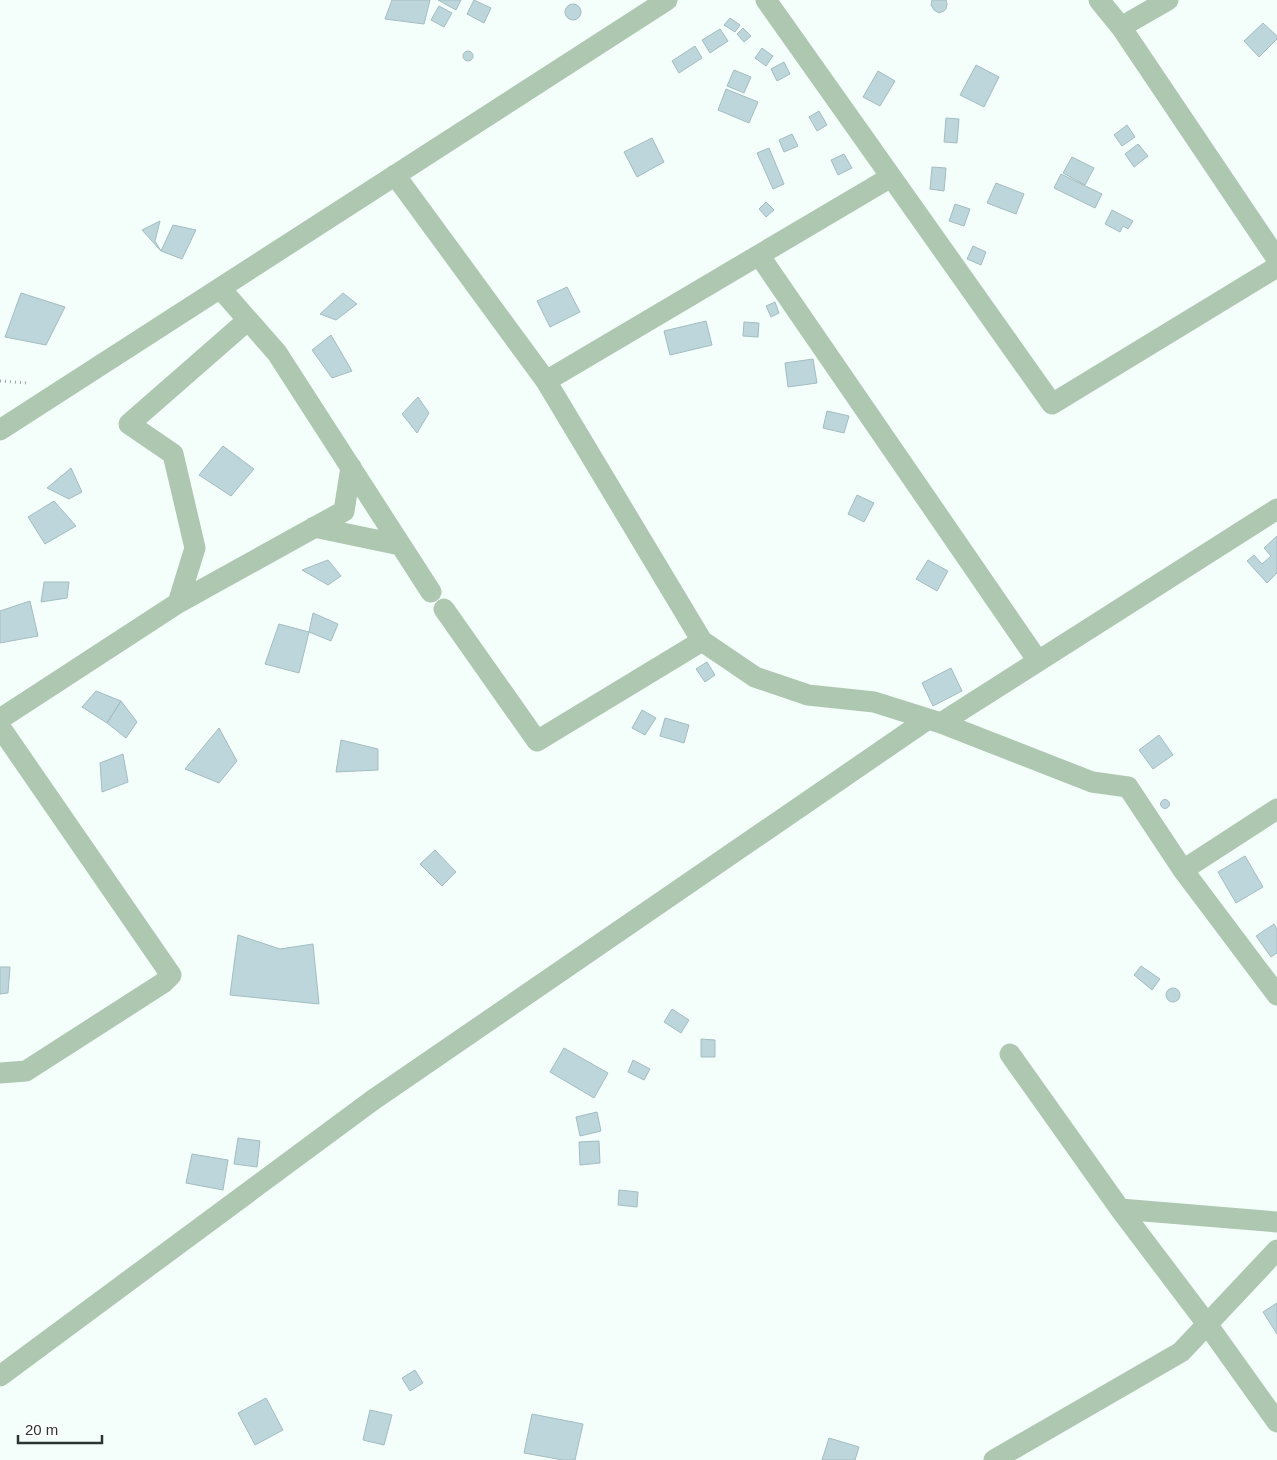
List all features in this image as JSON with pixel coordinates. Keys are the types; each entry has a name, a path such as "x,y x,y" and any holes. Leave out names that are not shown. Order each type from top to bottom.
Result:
{"street":[{"path":"0,430 667,0"},
{"path":"766,0 1052,404 1277,267"},
{"path":"1099,0 1121,27 1277,259"},
{"path":"1121,27 1168,0"},
{"path":"395,175 546,381 702,641 755,677 808,695 874,702 934,721 1092,782 1128,787 1183,870 1277,995"},
{"path":"546,381 891,177"},
{"path":"759,255 1038,661"},
{"path":"220,288 277,353 430,592"},
{"path":"178,603 195,548 173,454 129,424 248,320"},
{"path":"0,719 178,603 344,511 351,467"},
{"path":"0,1376 373,1100 934,721 1038,661 1277,509"},
{"path":"314,527 400,545"},
{"path":"444,609 537,741 702,641"},
{"path":"0,726 171,975 163,983 26,1071 0,1073"},
{"path":"1183,870 1277,809"},
{"path":"1010,1054 1120,1209 1207,1324 1277,1422"},
{"path":"1120,1209 1277,1222"},
{"path":"994,1460 1181,1352 1277,1250"}],"building":[{"path":"392,0 430,0 424,24 385,19"},
{"path":"438,0 461,0 456,10"},
{"path":"474,0 491,8 484,23 467,14"},
{"path":"932,0 946,0 946,9 939,13 934,10 931,5"},
{"path":"570,4 576,4 581,9 579,18 570,20 565,15 565,9"},
{"path":"439,6 452,13 444,27 431,20"},
{"path":"730,18 740,25 735,32 724,25"},
{"path":"1263,23 1277,36 1277,39 1259,57 1244,41"},
{"path":"743,28 751,36 744,42 737,34"},
{"path":"720,29 728,41 710,53 702,40"},
{"path":"695,46 702,58 679,73 672,61"},
{"path":"762,48 773,56 766,66 755,58"},
{"path":"468,51 473,56 468,61 463,56"},
{"path":"784,62 790,74 777,81 771,69"},
{"path":"976,65 999,77 984,107 960,95"},
{"path":"734,70 751,77 744,93 727,86"},
{"path":"878,71 895,81 880,106 863,97"},
{"path":"726,89 758,102 749,123 718,110"},
{"path":"819,111 827,125 817,131 809,117"},
{"path":"946,118 959,119 957,143 944,142"},
{"path":"1127,125 1135,137 1122,146 1114,135"},
{"path":"792,134 798,146 784,152 779,140"},
{"path":"652,138 664,162 637,177 624,152"},
{"path":"1138,144 1148,156 1134,167 1125,154"},
{"path":"769,148 784,184 773,189 757,153"},
{"path":"844,154 852,168 838,175 831,160"},
{"path":"1072,157 1094,168 1085,185 1063,173"},
{"path":"932,167 946,168 944,191 930,189"},
{"path":"1061,174 1102,194 1095,208 1054,188"},
{"path":"996,183 1024,194 1016,214 987,203"},
{"path":"766,202 774,210 766,217 759,209"},
{"path":"955,204 970,209 964,226 949,221"},
{"path":"1112,210 1133,221 1128,229 1123,226 1120,232 1105,224"},
{"path":"160,221 155,241 161,251 142,230"},
{"path":"173,225 196,230 182,259 161,251"},
{"path":"973,246 986,252 981,265 967,259"},
{"path":"567,287 580,312 550,327 537,301"},
{"path":"21,293 65,307 46,345 5,337"},
{"path":"343,293 357,304 336,320 320,314"},
{"path":"775,302 779,313 771,317 766,306"},
{"path":"706,321 712,345 670,355 664,331"},
{"path":"744,322 759,323 758,337 743,336"},
{"path":"331,335 352,371 332,378 312,350"},
{"path":"813,359 817,383 788,387 785,363"},
{"path":"418,397 429,413 417,433 402,414"},
{"path":"827,411 849,416 844,433 823,428"},
{"path":"223,446 254,469 231,496 199,475"},
{"path":"71,468 82,492 69,499 47,488"},
{"path":"857,495 874,503 864,522 848,514"},
{"path":"54,501 76,526 45,544 28,517"},
{"path":"1277,536 1277,573 1267,583 1247,561 1254,555 1262,564 1271,556 1264,548"},
{"path":"328,560 341,576 328,585 302,570"},
{"path":"928,560 948,571 937,591 916,579"},
{"path":"44,582 69,582 67,598 41,602"},
{"path":"30,601 38,636 0,643 0,611"},
{"path":"313,613 338,624 331,641 309,632"},
{"path":"279,624 309,632 299,673 265,664"},
{"path":"707,662 715,675 705,682 696,669"},
{"path":"951,668 962,691 933,706 922,683"},
{"path":"96,691 121,701 107,723 82,707"},
{"path":"121,701 137,722 126,738 107,723"},
{"path":"642,710 656,718 645,735 632,728"},
{"path":"665,718 689,725 684,743 660,736"},
{"path":"219,728 237,761 219,783 185,769"},
{"path":"1159,735 1173,755 1153,769 1139,750"},
{"path":"341,740 378,749 378,770 336,772"},
{"path":"123,754 128,782 102,792 100,763"},
{"path":"1165,799 1170,804 1165,809 1160,804"},
{"path":"435,850 456,872 442,886 420,864"},
{"path":"1245,856 1263,887 1236,903 1218,872"},
{"path":"1274,924 1277,929 1277,953 1271,957 1256,936"},
{"path":"238,935 280,949 313,944 319,1004 230,995"},
{"path":"1141,966 1160,979 1152,990 1134,975"},
{"path":"0,967 10,967 8,993 0,994"},
{"path":"1170,988 1176,988 1180,995 1176,1002 1170,1002 1166,998 1166,992"},
{"path":"672,1009 689,1020 681,1033 664,1022"},
{"path":"701,1039 715,1040 715,1057 701,1057"},
{"path":"564,1048 608,1073 594,1098 550,1072"},
{"path":"633,1060 650,1069 644,1080 628,1072"},
{"path":"597,1112 601,1131 580,1136 576,1117"},
{"path":"238,1138 260,1141 257,1167 234,1164"},
{"path":"599,1141 600,1163 580,1165 579,1142"},
{"path":"192,1154 228,1160 223,1190 186,1183"},
{"path":"619,1190 638,1192 637,1207 618,1205"},
{"path":"1277,1303 1277,1334 1263,1312"},
{"path":"415,1370 423,1383 410,1391 402,1378"},
{"path":"266,1398 283,1430 255,1445 238,1413"},
{"path":"370,1410 392,1415 384,1445 363,1440"},
{"path":"532,1414 583,1424 575,1460 563,1460 524,1453"},
{"path":"829,1438 859,1447 855,1460 822,1460"}]}
